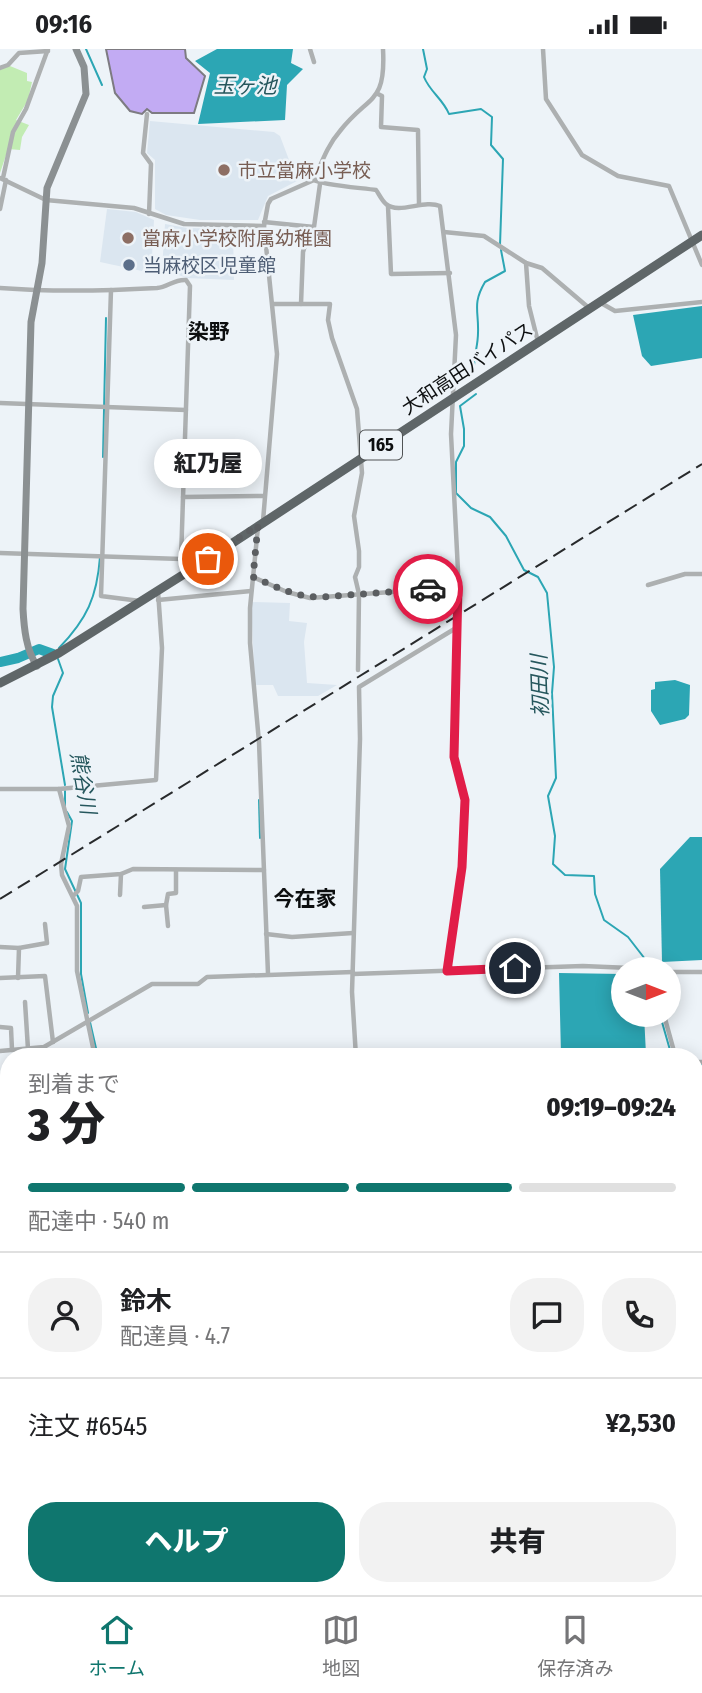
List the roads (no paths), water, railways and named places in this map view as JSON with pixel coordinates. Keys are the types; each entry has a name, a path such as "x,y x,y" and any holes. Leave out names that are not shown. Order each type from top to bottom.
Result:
{"highway":[{"name":"大和高田バイパス","path":"0,683 59,653 141,601 158,595 185,573 260,523 702,235"}],"street":[{"path":"38,662 26,636 24,554 31,322 42,263 46,200 51,177 86,94 84,67 75,49"},
{"path":"310,49 314,62"},
{"path":"543,49 546,99 582,155 618,176 669,186 702,265"},
{"path":"0,68 8,65 19,53 48,50 26,109 13,132 0,209"},
{"path":"268,974 259,742 250,643 251,591 272,444 277,354 264,224 271,199 314,180 321,159 338,133 378,94 384,76 384,50"},
{"path":"378,94 382,96 383,102 381,127 418,130 419,204"},
{"path":"147,114 143,153 151,164 149,214"},
{"path":"3,179 46,200 134,208 184,224 264,224 310,228 314,227 320,184"},
{"path":"314,180 320,184 342,184 376,190 388,205 396,208 419,204 440,206 456,335 452,398 458,587 454,757 465,800 462,867 447,971"},
{"path":"388,205 391,274 450,273"},
{"path":"301,304 303,252 310,228"},
{"path":"444,232 484,236 526,263 542,268 589,309"},
{"path":"526,263 529,306 538,342"},
{"path":"0,288 37,291 163,288 174,279 187,280 190,286 181,559 185,573"},
{"path":"111,290 100,596 141,601"},
{"path":"600,302 615,311 702,302"},
{"path":"273,304 330,304 328,320 332,338 357,409 362,483 354,516 359,551 359,567 355,577 359,594 358,670"},
{"path":"0,403 186,410"},
{"path":"183,497 264,496"},
{"path":"0,553 181,559"},
{"path":"648,585 685,574 702,574"},
{"path":"253,577 287,592 310,598 458,587"},
{"path":"0,789 59,789 67,786 156,781 159,756 158,696 161,682 158,595 251,591"},
{"path":"356,1048 353,933 360,739 359,687 456,628"},
{"path":"59,789 69,826 61,864 62,875 78,906 77,971 93,1048"},
{"path":"73,896 78,891 81,877 121,874 133,869 264,870"},
{"path":"168,926 166,905 168,894 176,893 176,870"},
{"path":"120,895 121,874"},
{"path":"144,907 166,905"},
{"path":"0,947 19,948 47,943 45,924"},
{"path":"266,935 292,937 353,933"},
{"path":"18,978 19,948"},
{"path":"38,1048 88,1023 121,1000 152,984 198,984 208,977 268,974 611,967"},
{"path":"681,972 702,972"},
{"path":"0,978 45,977 53,1042"},
{"path":"25,1002 28,1048"},
{"path":"0,1027 11,1028 12,1048"},
{"path":"668,1027 674,1048"}],"water":[{"name":"玉ヶ池","path":"217,49 293,49 291,63 303,69 287,85 285,120 198,124 210,73 195,61"},
{"path":"702,306 702,358 651,366 642,356 633,315"},
{"path":"675,680 690,685 689,715 685,719 660,725 651,711 651,690 655,689 655,682"},
{"path":"690,837 702,837 702,960 681,961 681,957 662,957 660,869"},
{"path":"559,973 611,974 611,1027 645,1027 646,1048 561,1048"}],"waterway":[{"path":"86,49 102,85"},
{"name":"初田川","path":"423,49 427,69 424,77 449,114 481,109 492,117 491,145 503,159 500,245"},
{"name":"初田川","path":"474,373 479,296 485,282 505,271 501,250"},
{"path":"103,457 106,318"},
{"name":"初田川","path":"476,394 460,406 464,446 456,462 456,493 471,508 490,517 506,536 524,570 538,577 547,593 554,667 552,693 556,778 548,796 555,836 553,864 565,875 594,876 595,894 604,920 628,937 643,957"},
{"path":"59,648 77,627 89,607 100,557"},
{"name":"熊谷川","path":"0,662 39,649 53,654"},
{"name":"熊谷川","path":"58,659 63,673 53,696 52,707 65,785"},
{"name":"熊谷川","path":"65,791 65,806"},
{"path":"259,800 260,838"},
{"name":"熊谷川","path":"67,812 72,821 65,869 81,903 81,974 88,1013"},
{"name":"熊谷川","path":"90,1022 96,1048"},
{"name":"初田川","path":"663,1027 669,1048"}],"railway":[{"path":"0,899 702,464"}],"place":[{"name":"市立當麻小学校","path":"224,170"},
{"name":"當麻小学校附属幼稚園","path":"128,238"},
{"name":"当麻校区児童館","path":"129,265"},
{"name":"紅乃屋","path":"208,559"}],"district":[{"name":"染野","path":"209,332"},
{"name":"今在家","path":"305,899"}]}
